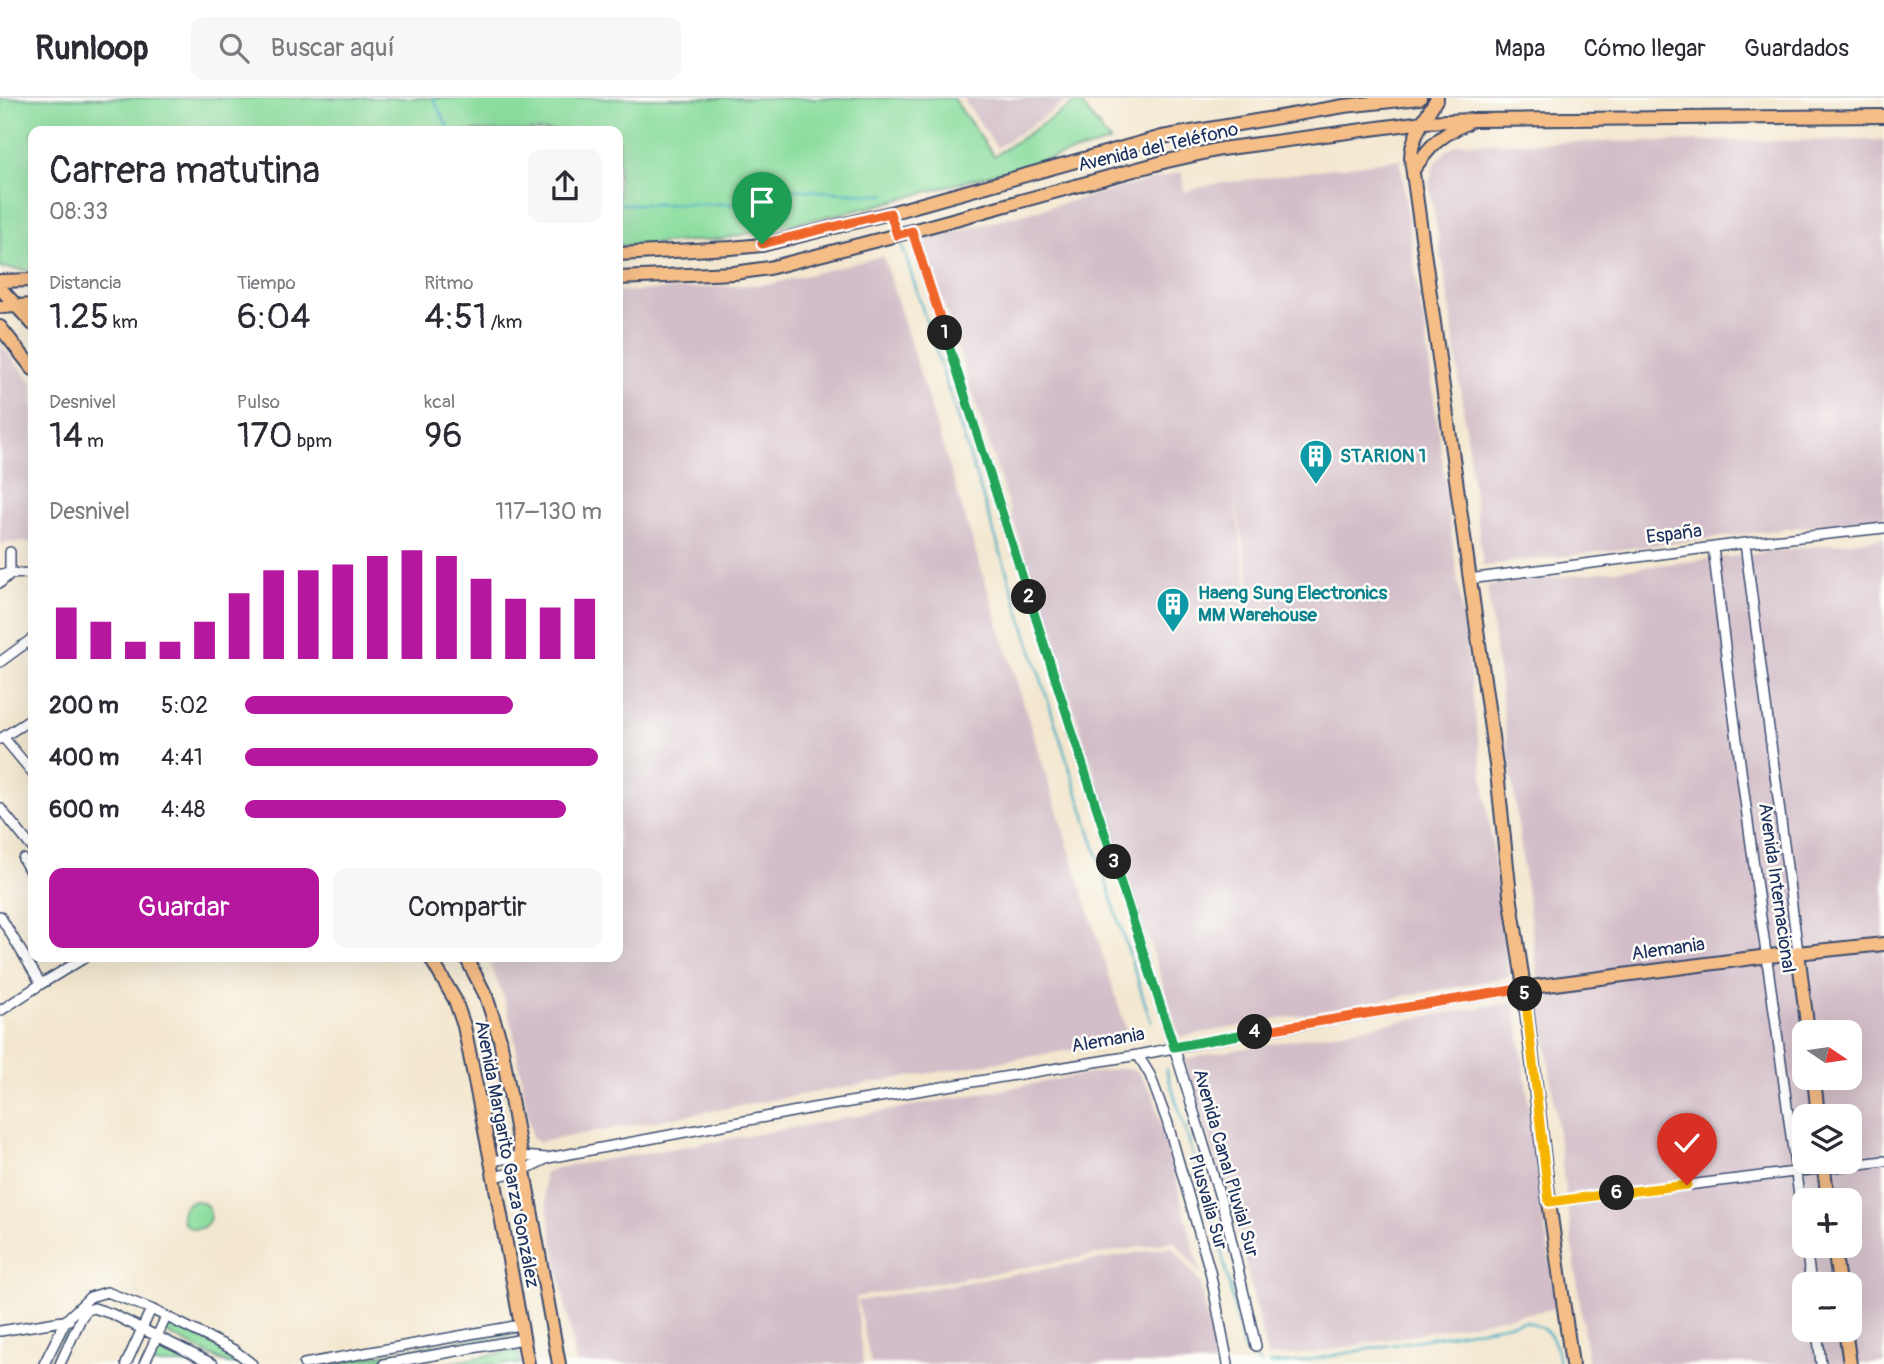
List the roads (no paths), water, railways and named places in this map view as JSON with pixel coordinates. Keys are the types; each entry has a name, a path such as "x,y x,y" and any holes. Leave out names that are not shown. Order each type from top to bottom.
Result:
{"main road":[{"name":"Avenida del Teléfono","path":"623,254 762,244 890,213 1162,137 1344,106 1420,98"},
{"path":"1437,98 1414,139 1411,148 1413,170 1497,772 1549,1202 1573,1364"},
{"name":"Avenida del Teléfono","path":"623,278 734,273 769,268 1167,161 1222,149 1347,131 1423,122 1472,120 1884,116"},
{"path":"1413,170 1430,146 1443,135 1472,120"},
{"path":"890,213 897,235"},
{"path":"0,281 28,280"},
{"path":"0,289 28,318"},
{"path":"0,307 28,306"},
{"path":"0,327 28,363"},
{"name":"Alemania","path":"1524,988 1798,952 1884,944"},
{"name":"Avenida Internacional","path":"1798,952 1806,1020"},
{"name":"Avenida Margarito Garza González","path":"433,962 455,1000 464,1026 528,1364"},
{"name":"Avenida Margarito Garza González","path":"469,962 486,996 500,1039 559,1364"},
{"path":"1847,1342 1850,1364"}],"street":[{"name":"Avenida Canal Pluvial Sur","path":"912,231 1174,1047 1226,1217 1256,1346"},
{"name":"España","path":"1469,579 1884,528"},
{"name":"Avenida Internacional","path":"1745,543 1798,952"},
{"name":"Avenida Internacional","path":"1713,547 1733,720 1792,1140"},
{"path":"0,583 10,552"},
{"path":"5,574 28,573"},
{"path":"0,662 28,642"},
{"path":"28,721 2,738 28,768"},
{"path":"0,808 28,843"},
{"path":"23,859 28,868"},
{"path":"0,916 41,984"},
{"path":"0,1011 75,962"},
{"name":"Alemania","path":"491,1161 522,1156 548,1158 813,1108 1524,988"},
{"name":"Plusvalia Sur","path":"1139,1055 1150,1075 1167,1121 1210,1271 1228,1364"},
{"name":"Alemania","path":"494,1177 524,1170 548,1158"},
{"path":"1862,1162 1884,1161"},
{"path":"1549,1202 1792,1172"},
{"path":"44,1364 66,1320 83,1303 97,1294 107,1292 151,1309 234,1350 251,1364"},
{"path":"60,1364 81,1318 90,1309 112,1314 213,1364"},
{"path":"127,1364 151,1309"},
{"path":"144,1364 166,1317"},
{"path":"0,1331 81,1318"},
{"path":"304,1364 520,1325"},
{"path":"384,1364 523,1339"},
{"path":"1818,1342 1819,1364"}],"waterway":[{"path":"433,98 447,126"},
{"path":"623,204 740,204 784,189 886,195"},
{"path":"902,245 1151,1022"},
{"path":"1166,1069 1215,1223 1244,1350 1261,1364"},
{"path":"1269,1364 1297,1362 1526,1321 1547,1331 1551,1336 1559,1364"}],"place":[{"name":"STARION 1","path":"1316,486"},
{"name":"Haeng Sung Electronics MM Warehouse","path":"1173,634"}]}
